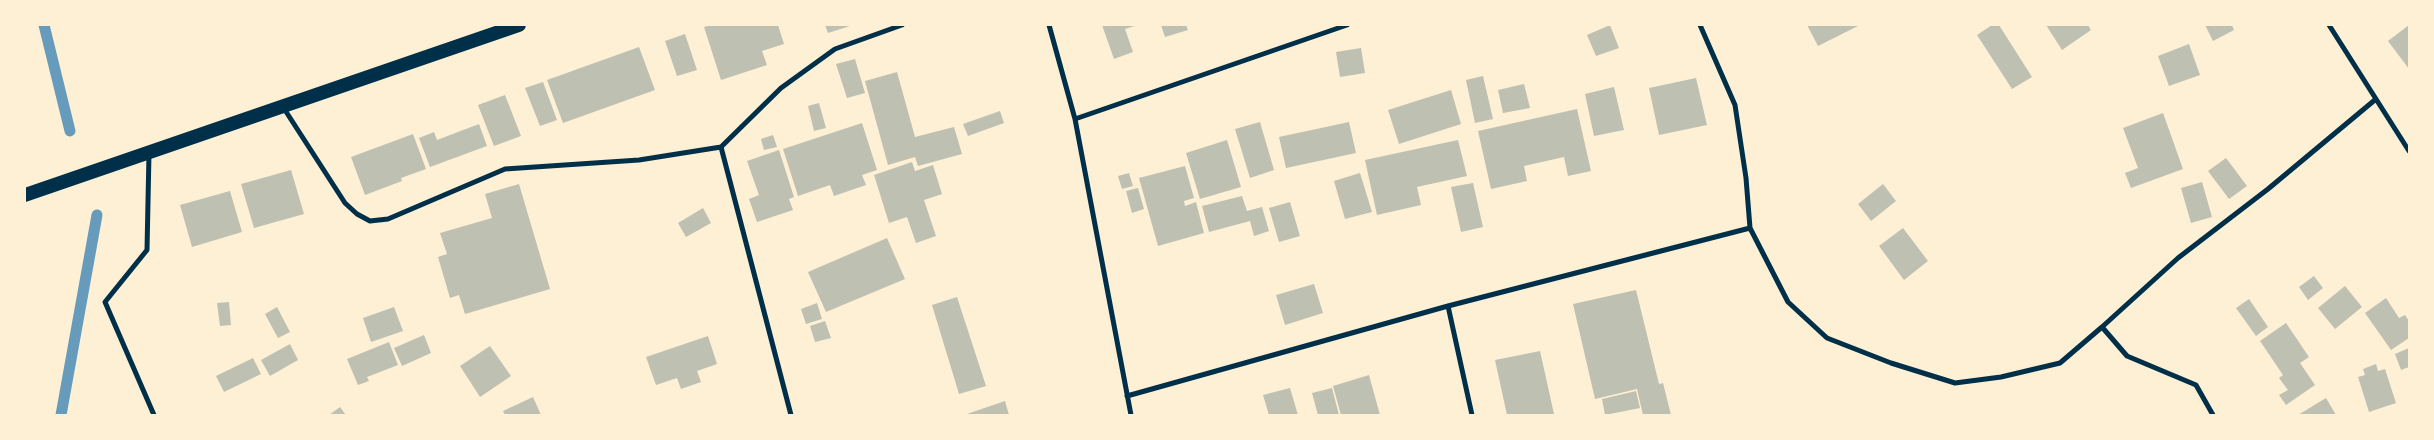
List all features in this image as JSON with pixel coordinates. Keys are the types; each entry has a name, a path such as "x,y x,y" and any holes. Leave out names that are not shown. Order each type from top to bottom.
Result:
{"highway":[{"path":"25,195 520,25"}],"street":[{"path":"283,105 346,203 357,214 370,220 388,218 505,169 639,160 721,147 781,88 834,49 902,25"},
{"path":"1048,25 1075,119 1132,415"},
{"path":"1075,119 1347,25"},
{"path":"1700,25 1735,105 1746,178 1750,228 1788,302 1827,338 1891,363 1955,383 2000,377 2060,363 2178,258 2268,189 2376,99"},
{"path":"2329,25 2409,151"},
{"path":"721,147 791,415"},
{"path":"149,153 147,250 105,302 154,415"},
{"path":"1127,396 1448,306 1750,228"},
{"path":"1448,306 1472,415"},
{"path":"2102,327 2127,356 2196,385 2213,415"}],"building":[{"path":"711,25 778,25 784,44 762,51 767,65 721,80 704,27"},
{"path":"825,25 853,25 828,33"},
{"path":"1102,25 1138,25 1125,29 1133,52 1114,59"},
{"path":"1161,25 1186,25 1188,30 1165,37"},
{"path":"1610,25 1619,48 1596,56 1587,35"},
{"path":"1807,25 1860,25 1818,46"},
{"path":"1992,25 1999,25 2032,77 2012,89 1977,35"},
{"path":"2046,25 2088,25 2091,30 2062,50"},
{"path":"2205,25 2232,25 2234,30 2213,41"},
{"path":"2409,25 2409,69 2388,41"},
{"path":"685,34 697,70 677,76 665,41"},
{"path":"2189,44 2200,75 2169,86 2158,56"},
{"path":"639,47 655,90 563,123 547,80"},
{"path":"1361,48 1365,73 1340,77 1336,52"},
{"path":"855,59 865,93 847,98 836,64"},
{"path":"897,72 915,137 954,127 962,154 918,166 915,157 888,165 865,81"},
{"path":"1483,76 1493,119 1475,123 1466,80"},
{"path":"1696,78 1707,125 1659,135 1649,88"},
{"path":"543,82 557,120 540,126 525,88"},
{"path":"1524,84 1530,108 1503,113 1498,90"},
{"path":"1614,87 1624,130 1594,136 1585,94"},
{"path":"1451,90 1461,124 1399,144 1388,110"},
{"path":"505,95 521,136 494,146 478,105"},
{"path":"819,103 826,128 814,131 808,106"},
{"path":"1577,109 1591,171 1568,176 1564,157 1524,166 1527,181 1491,189 1478,131"},
{"path":"1000,111 1004,123 968,136 963,124"},
{"path":"2163,113 2183,169 2131,188 2125,173 2138,168 2123,128"},
{"path":"1260,122 1274,170 1250,178 1235,129"},
{"path":"1349,122 1356,153 1286,168 1279,137"},
{"path":"862,123 877,170 862,175 866,185 834,196 830,185 798,196 783,149"},
{"path":"479,124 487,146 430,167 419,138 434,132 437,140"},
{"path":"413,134 426,169 401,178 402,181 365,195 351,157"},
{"path":"773,135 777,147 764,150 761,139"},
{"path":"1227,140 1241,187 1200,199 1186,153"},
{"path":"1458,140 1467,176 1417,187 1421,205 1377,215 1365,160"},
{"path":"779,150 794,197 789,199 793,210 757,222 749,199 759,195 747,161"},
{"path":"2226,158 2247,186 2229,199 2208,171"},
{"path":"912,162 915,171 933,165 942,194 924,200 936,236 916,243 907,217 889,223 874,175"},
{"path":"1185,166 1194,198 1184,201 1185,206 1196,202 1204,233 1158,246 1139,178"},
{"path":"291,170 304,214 254,228 241,184"},
{"path":"1129,173 1133,186 1122,189 1118,176"},
{"path":"1360,173 1372,212 1345,219 1334,181"},
{"path":"2202,182 2212,217 2191,223 2181,188"},
{"path":"1473,183 1483,227 1461,232 1451,187"},
{"path":"519,184 550,289 465,314 459,295 450,298 438,257 447,254 440,233 492,218 485,194"},
{"path":"1883,184 1896,201 1871,221 1858,204"},
{"path":"1138,188 1144,209 1132,213 1126,191"},
{"path":"230,191 242,232 192,247 180,205"},
{"path":"1242,196 1247,211 1262,207 1269,231 1254,236 1250,221 1209,232 1202,206"},
{"path":"1290,202 1300,236 1279,242 1269,208"},
{"path":"703,208 711,223 686,237 678,223"},
{"path":"1903,228 1928,261 1904,280 1879,246"},
{"path":"887,238 905,279 826,312 808,272"},
{"path":"2314,276 2323,288 2308,300 2299,287"},
{"path":"1314,284 1323,313 1285,325 1276,295"},
{"path":"2345,286 2362,307 2335,329 2318,308"},
{"path":"1636,290 1659,384 1663,383 1671,415 1643,415 1637,389 1595,399 1573,304"},
{"path":"957,297 986,386 959,394 932,305"},
{"path":"2386,298 2399,318 2405,315 2409,321 2409,338 2391,350 2365,313"},
{"path":"2249,299 2268,327 2256,336 2236,308"},
{"path":"229,302 231,325 220,326 217,303"},
{"path":"817,303 822,319 806,324 801,309"},
{"path":"277,307 290,332 278,338 265,314"},
{"path":"394,307 403,331 371,342 363,318"},
{"path":"825,321 831,338 815,342 810,326"},
{"path":"2286,323 2309,357 2300,363 2315,385 2286,405 2279,395 2288,390 2279,378 2283,375 2260,341"},
{"path":"424,335 431,353 402,366 394,348"},
{"path":"708,336 717,364 697,371 701,382 681,389 677,378 656,385 646,357"},
{"path":"389,342 398,365 367,377 369,381 358,385 347,359"},
{"path":"290,344 298,360 270,376 261,360"},
{"path":"490,346 511,376 480,397 460,366"},
{"path":"2409,348 2409,367 2401,370 2395,354"},
{"path":"1540,351 1554,414 1507,415 1495,360"},
{"path":"253,358 261,374 224,392 216,376"},
{"path":"2376,364 2378,371 2385,369 2396,403 2369,412 2358,377 2365,375 2363,369"},
{"path":"1369,375 1380,415 1341,415 1333,386"},
{"path":"1290,388 1298,415 1269,415 1263,395"},
{"path":"1332,388 1339,415 1318,415 1312,393"},
{"path":"1636,391 1640,408 1605,415 1602,399"},
{"path":"533,397 541,415 505,415 503,411"},
{"path":"2326,398 2336,415 2298,415"},
{"path":"1005,401 1009,415 964,415"},
{"path":"340,407 346,415 329,415"}],"waterway":[{"path":"44,25 70,131"},
{"path":"61,415 97,215"}]}
